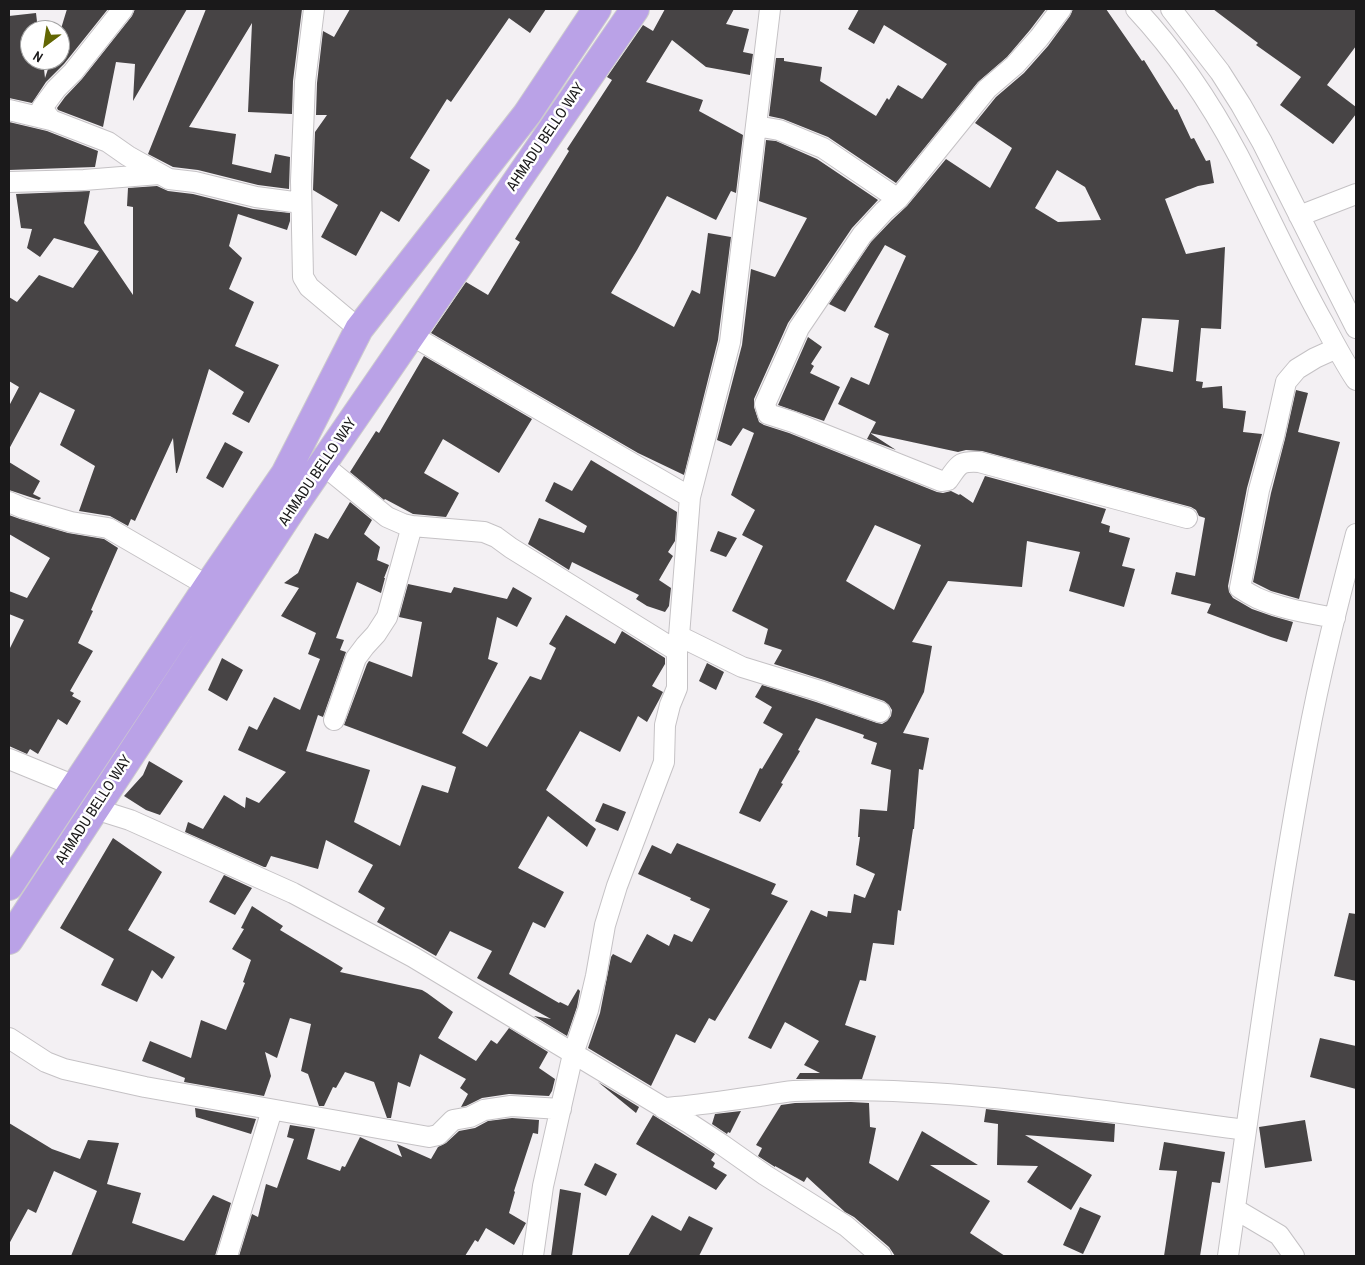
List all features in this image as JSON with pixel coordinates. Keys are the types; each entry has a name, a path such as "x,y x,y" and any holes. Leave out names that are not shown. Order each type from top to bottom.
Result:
{"highway":[{"name":"AHMADU BELLO WAY","path":"9,886 208,586 285,474 359,329 528,114 597,9"},
{"name":"AHMADU BELLO WAY","path":"9,940 322,464 635,9"}],"street":[{"path":"51,120 42,108 124,9"},
{"path":"314,9 305,82 301,181 303,277 310,287 359,329"},
{"path":"533,1256 543,1186 573,1054 588,1010 607,917 664,762 665,725 677,688 678,644 690,498 730,342 770,9"},
{"path":"1061,9 1040,38 987,89 898,199 862,234 799,328 765,404 768,414 793,422 941,481 948,480 960,464 979,462 1187,518"},
{"path":"1136,9 1175,56 1218,119 1312,302 1356,380"},
{"path":"1172,9 1220,72 1241,105 1262,142 1356,328"},
{"path":"9,110 51,120 108,142 169,179 195,182 256,197 301,203"},
{"path":"756,126 778,130 823,148 898,199"},
{"path":"9,182 84,180 159,174"},
{"path":"1298,216 1356,194"},
{"path":"411,336 690,498"},
{"path":"1335,618 1270,603 1240,588 1259,490 1286,382 1297,369 1337,348"},
{"path":"322,464 387,517 402,524 484,532 496,537 511,548 678,644 880,712"},
{"path":"9,502 51,517 108,528 208,586"},
{"path":"334,720 356,658 387,617 412,526"},
{"path":"1228,1256 1307,743 1356,534"},
{"path":"9,759 75,786"},
{"path":"95,809 130,820 293,893 413,957 689,1123 764,1175 846,1226 876,1254"},
{"path":"9,1038 46,1062 64,1068 145,1087 429,1137 438,1135 453,1120 470,1117 484,1110 510,1106 560,1109"},
{"path":"663,1108 792,1091 873,1090 1027,1101 1246,1130"},
{"path":"227,1256 272,1110"},
{"path":"1235,1209 1280,1235 1294,1256"}],"building":[{"path":"67,9 108,9 70,56 70,20 64,20"},
{"path":"135,9 187,9 133,101 135,64 116,62 103,127 58,110 57,108 65,97 82,79 132,16"},
{"path":"206,9 302,9 293,81 292,114 248,112 252,23 189,127 236,134 232,164 271,173 275,154 290,157 289,189 258,185 198,170 173,167 148,154"},
{"path":"350,9 546,9 530,33 509,18 451,102 447,99 410,158 430,170 399,222 381,211 356,256 321,237 338,205 313,190 315,132 327,115 316,115 317,83 323,31 334,37"},
{"path":"665,9 734,9 726,24 749,29 743,52 753,54 750,75 706,67 672,40 646,82 703,100 699,111 743,135 736,193 731,191 716,220 667,196 611,293 674,327 692,290 700,294 708,233 731,237 718,340 684,475 638,453 431,333 466,282 488,295 520,242 515,239 569,151 567,149 612,80 607,77 643,25 653,31"},
{"path":"859,9 1046,9 1007,57 978,82 896,183 828,137 783,119 769,116 776,58 784,58 784,61 822,67 820,81 876,116 898,85 923,98 947,64 884,25 874,44 848,29"},
{"path":"1073,9 1106,9 1142,61 1144,60 1175,110 1177,109 1191,139 1194,138 1206,161 1210,160 1214,183 1198,186 1165,199 1186,254 1225,247 1221,329 1201,328 1196,381 1203,382 1202,388 1222,386 1223,408 1246,411 1243,432 1262,434 1247,488 1228,586 1233,598 1252,609 1293,622 1287,642 1207,613 1211,604 1171,594 1176,572 1195,576 1205,518 1199,516 1196,510 1191,507 982,451 966,450 958,452 870,433 876,422 838,404 851,377 869,385 889,334 874,327 906,256 885,245 845,312 829,304 871,242 907,206 946,159 990,188 1012,148 975,123 996,97 1024,73 1048,46","holes":["1057,170 1085,187 1101,220 1058,222 1035,208","1142,318 1179,320 1173,372 1135,365"]},
{"path":"1213,9 1356,9 1356,46 1327,85 1356,107 1356,114 1333,144 1280,105 1301,77 1256,45 1258,43"},
{"path":"36,13 37,20 20,20 20,70 44,70 45,78 48,70 58,70 46,82 32,103 9,98 9,16"},
{"path":"9,122 47,131 98,151 95,167 9,170"},
{"path":"766,140 776,141 817,159 878,200 852,228 788,323 754,399 754,407 759,422 937,492 951,491 960,494 973,503 985,476 1106,509 1101,523 1110,526 1109,532 1130,538 1122,566 1135,569 1124,607 1069,591 1080,552 1027,541 1022,587 948,581 912,642 932,646 924,692 903,733 929,738 923,770 919,769 914,829 901,911 898,910 894,945 873,943 866,981 860,980 845,1025 876,1036 862,1079 796,1079 800,1073 820,1073 804,1065 819,1041 785,1022 771,1049 748,1038 811,910 827,917 828,911 851,913 854,894 865,898 875,874 856,865 860,837 858,837 860,809 887,811 891,770 871,764 877,743 863,738 864,735 816,718 798,750 800,751 781,783 783,784 760,822 739,813 760,768 762,769 783,734 763,723 772,707 755,697 762,685 882,724 891,716 892,710 884,701 774,664 782,650 764,644 768,629 732,611 763,546 742,535 755,510 731,495 754,433 743,428 731,446 717,440 742,345 751,269 775,277 807,218 759,201","holes":["875,525 921,545 894,610 846,581"]},
{"path":"157,186 168,191 193,194 253,209 290,213 287,230 238,214 229,246 242,258 229,289 254,302 235,346 279,365 249,423 232,414 244,392 209,369 177,473 173,438 135,521 131,519 128,526 110,516 79,511 95,466 60,445 75,410 40,392 9,449 9,406 19,387 9,381 9,297 17,302 39,275 73,288 99,251 54,238 40,257 27,248 32,229 21,228 16,194 90,191 84,223 133,295 133,207 127,206 128,188"},
{"path":"808,337 822,347 811,364 814,366 810,373 840,387 824,421 778,405"},
{"path":"424,356 532,419 499,473 443,439 424,473 459,493 446,517 413,514 384,500 350,472 376,431 379,433"},
{"path":"1296,390 1308,393 1298,432 1340,442 1299,599 1271,591 1253,582 1271,493"},
{"path":"870,433 896,450 867,439"},
{"path":"225,442 243,452 223,488 206,478"},
{"path":"591,460 677,512 675,541 668,552 673,556 659,580 671,588 669,606 665,612 647,606 636,599 639,595 572,562 569,570 528,544 539,518 584,533 587,526 545,501 554,482 572,491"},
{"path":"9,462 40,481 33,494 41,498 39,500 9,490"},
{"path":"350,502 372,520 364,534 380,547 377,560 389,565 381,593 357,582 336,638 344,640 340,650 346,652 323,717 318,715 306,751 370,770 354,822 400,846 422,785 448,793 456,767 344,725 369,661 412,677 422,622 399,617 408,584 451,593 454,587 507,599 513,587 532,598 517,627 497,617 488,659 498,663 462,733 487,747 530,676 541,680 556,648 549,644 566,615 615,644 622,631 665,658 665,664 652,686 663,692 647,722 638,716 620,752 580,731 546,790 596,829 587,847 548,816 518,868 564,892 545,928 533,922 509,974 559,1003 568,1006 578,989 580,991 577,1007 567,1036 534,1016 551,1019 477,978 492,951 450,931 436,956 377,922 385,908 358,892 373,865 326,840 318,869 271,856 266,867 264,867 185,832 188,822 203,829 224,795 245,808 246,797 259,803 286,772 238,750 249,726 257,730 274,697 300,710 320,659 308,654 316,633 281,616 299,588 284,583 298,573 315,533 328,539"},
{"path":"9,515 68,533 104,539 118,548 78,643 93,651 70,691 74,693 72,696 81,701 67,725 58,719 38,754 30,749 27,754 9,746 9,650 24,620 9,614 9,591 27,598 50,558 9,534"},
{"path":"718,531 737,538 726,557 710,551"},
{"path":"222,658 243,670 227,701 208,690"},
{"path":"707,663 724,672 716,690 699,681"},
{"path":"149,761 183,781 160,815 146,810 124,796 143,775"},
{"path":"603,803 626,812 618,831 595,821"},
{"path":"113,838 162,872 128,930 175,957 162,979 152,970 137,1002 101,985 114,959 60,928"},
{"path":"677,843 776,884 771,894 788,901 715,1021 709,1018 695,1043 676,1034 651,1086 588,1048 600,1013 613,954 631,963 647,934 669,946 674,934 692,942 710,909 690,900 691,898 638,874 652,845 671,854"},
{"path":"224,875 252,888 235,915 209,902"},
{"path":"252,906 283,926 280,930 343,968 340,972 422,990 427,993 453,1012 438,1038 476,1061 491,1040 497,1044 509,1028 548,1052 539,1068 555,1079 549,1096 509,1094 482,1098 461,1107 468,1094 460,1088 466,1079 420,1054 410,1087 398,1082 391,1118 387,1118 374,1082 345,1072 336,1088 333,1087 324,1106 319,1106 308,1074 301,1071 311,1024 290,1018 277,1058 265,1052 271,1076 264,1096 184,1082 185,1078 142,1061 150,1041 191,1058 201,1020 226,1030 245,983 243,982 251,960 232,949 244,929 241,928"},
{"path":"1349,913 1356,914 1356,981 1334,976"},
{"path":"1320,1038 1356,1046 1356,1089 1310,1077"},
{"path":"598,1082 639,1107 636,1113"},
{"path":"869,1103 870,1127 876,1128 869,1163 898,1181 922,1131 978,1165 930,1165 990,1201 970,1233 1005,1256 895,1256 889,1247 854,1217 845,1212 807,1177 804,1182 758,1156 762,1148 756,1145 781,1105"},
{"path":"195,1108 256,1119 251,1134 196,1117"},
{"path":"986,1109 1115,1124 1114,1142 1025,1135 1092,1175 1071,1210 1027,1182 1038,1166 997,1165 998,1124 984,1122"},
{"path":"741,1111 730,1133 728,1132 727,1134 712,1124 715,1114"},
{"path":"653,1115 715,1154 711,1160 715,1163 713,1167 727,1175 716,1190 636,1144"},
{"path":"512,1118 539,1120 538,1134 533,1133 514,1191 509,1213 526,1223 514,1245 486,1228 478,1242 475,1240 465,1256 239,1256 252,1214 258,1217 266,1184 277,1188 294,1139 287,1137 290,1125 315,1129 307,1159 340,1171 342,1166 345,1167 360,1137 402,1157 397,1144 431,1159 438,1147 446,1143 459,1131 475,1128 488,1121"},
{"path":"1305,1120 1312,1161 1265,1168 1259,1127"},
{"path":"9,1123 52,1149 80,1159 88,1140 119,1143 107,1184 141,1193 132,1223 184,1241 213,1195 231,1203 215,1256 71,1256 97,1191 54,1171 36,1213 28,1209 9,1244"},
{"path":"1164,1142 1225,1152 1220,1183 1212,1182 1200,1256 1164,1256 1177,1171 1159,1170"},
{"path":"595,1163 617,1174 606,1196 584,1185"},
{"path":"560,1189 581,1193 572,1256 551,1256"},
{"path":"1080,1207 1101,1216 1083,1254 1063,1245"},
{"path":"652,1215 681,1231 689,1216 713,1228 699,1256 628,1256"}]}
